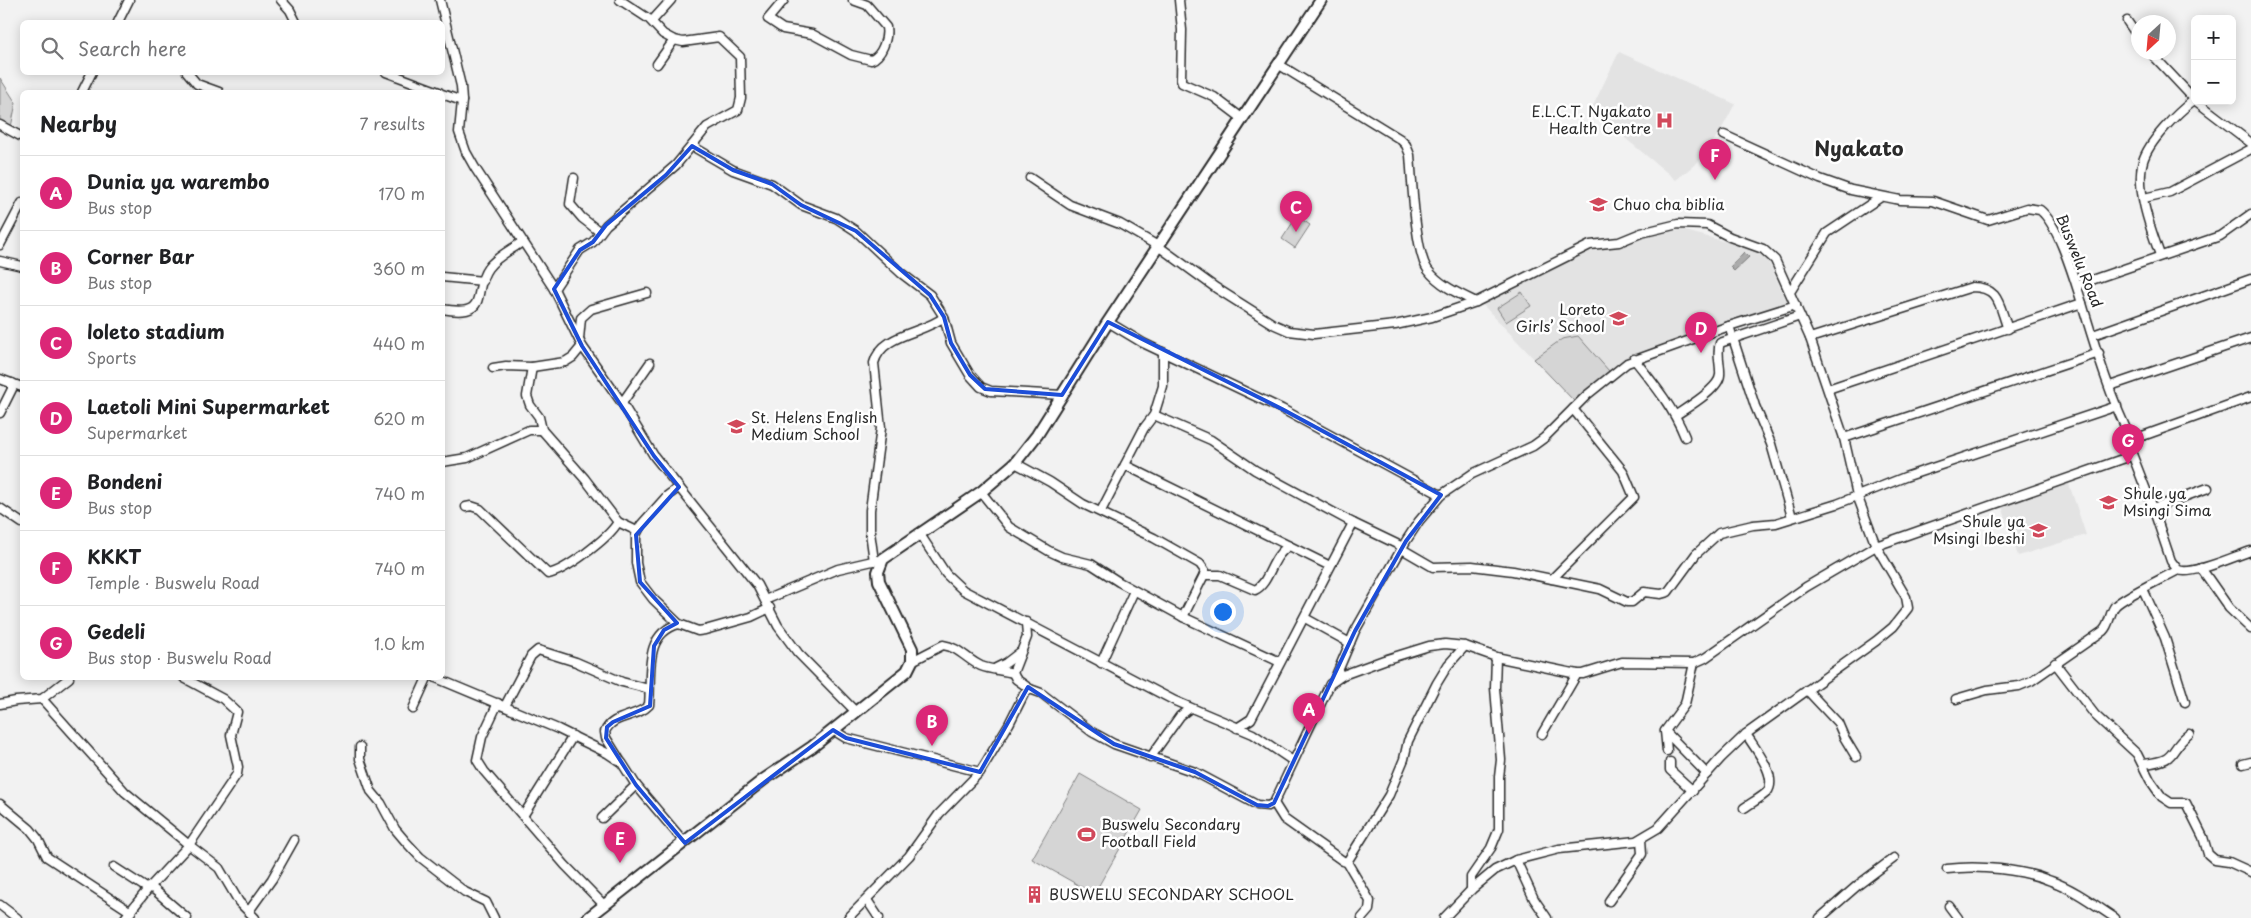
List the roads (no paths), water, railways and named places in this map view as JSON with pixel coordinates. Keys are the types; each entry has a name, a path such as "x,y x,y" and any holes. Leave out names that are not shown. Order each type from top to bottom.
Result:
{"main road":[{"path":"588,918 763,780 833,730 907,671 912,661 912,649 879,581 879,560 981,492 1015,463 1037,435 1108,322 1321,0"}],"street":[{"path":"119,20 128,0"},
{"path":"281,0 290,10 295,20"},
{"path":"440,0 445,20"},
{"path":"554,289 580,250 593,242 600,232 621,211 666,175 707,127 738,110 741,98 740,57 716,36 683,42 674,40 663,34 652,22 620,0"},
{"path":"652,22 672,0"},
{"path":"784,0 768,19 783,29 812,34 852,55 871,60 879,54 885,38 886,27 867,5 853,0"},
{"path":"1180,0 1182,30 1180,80 1182,83 1214,97 1243,119"},
{"path":"445,20 461,86 462,101 459,132 464,147 522,242 554,289 580,343 622,403 654,456 757,584 778,626 798,653 856,712"},
{"path":"2127,21 2131,27"},
{"path":"657,64 674,40"},
{"path":"2158,60 2191,96"},
{"path":"1278,64 1400,139 1406,145 1410,155 1417,226 1424,263 1438,280 1476,302"},
{"path":"83,90 90,75"},
{"path":"190,75 197,84 214,90"},
{"path":"394,75 434,90"},
{"path":"445,95 462,101"},
{"path":"2160,255 2146,216 2142,172 2146,155 2174,118 2191,103"},
{"path":"2201,105 2251,144"},
{"path":"0,125 20,136"},
{"name":"Buswelu Road","path":"1724,135 1850,190 1881,197 1934,201 1988,220 2027,208 2040,210 2052,224 2077,285 2117,406 2132,441"},
{"path":"692,146 733,170 772,184 801,205 845,223 901,273 930,295 944,317 951,343 970,375 981,387 991,391 1062,395"},
{"path":"2144,198 2158,196 2184,186 2251,149"},
{"path":"574,178 570,204 582,218 600,232"},
{"path":"1030,178 1070,205 1120,224 1158,246 1256,315 1289,331 1314,334 1395,324 1432,317 1476,302 1590,245 1619,242 1642,233 1678,224 1707,225 1734,239 1763,249 1775,260 1810,338 1844,438 1857,495 1876,546 1906,597 1908,608 1897,623 1876,642 1746,734 1664,822 1641,839 1632,842 1559,849 1516,860 1495,870 1471,890 1444,918"},
{"path":"1790,292 1827,233 1881,197"},
{"path":"0,245 20,207"},
{"path":"2077,285 2220,236 2251,214"},
{"path":"445,309 460,311 475,306 488,268 522,242"},
{"path":"0,261 20,266"},
{"path":"445,276 482,281"},
{"path":"2093,335 2251,279"},
{"path":"1810,338 1972,287 1988,288 1994,293 2008,329"},
{"path":"493,368 506,366 532,367 565,362 573,357 580,343 581,318 591,309 647,293"},
{"path":"1828,389 2082,303"},
{"path":"1026,622 1027,636 1013,673 1016,679 1030,689 1050,699 1092,732 1114,744 1195,772 1257,805 1268,806 1274,803 1330,684 1336,678 1350,643 1402,548 1419,520 1441,495 1472,474 1533,446 1544,438 1616,370 1634,359 1796,305"},
{"path":"1676,415 1708,392 1718,381 1720,374 1719,345 1733,337 1800,316"},
{"path":"765,600 838,570 879,560 870,532 870,510 881,436 874,364 876,357 884,346 944,317"},
{"path":"1108,322 1162,352 1291,413 1441,495"},
{"path":"1729,326 1755,406 1771,444 1792,517"},
{"path":"2110,386 2251,338"},
{"path":"1101,511 1144,428 1154,415 1163,386 1162,352"},
{"path":"1844,438 2099,353"},
{"path":"1634,359 1676,415 1685,437"},
{"path":"622,403 650,363"},
{"path":"532,367 527,396 530,405 539,417 542,430 585,479 618,522 637,531"},
{"path":"0,379 20,386"},
{"path":"0,414 12,389 12,384"},
{"path":"2251,397 2132,441 2132,454 2171,561 2178,570 2185,572 2201,568 2251,551"},
{"path":"1154,415 1211,440 1256,470 1438,568 1472,566 1552,579 1609,592 1627,602 1632,602 1644,592 1661,594 1668,592 1701,548 1719,533 1753,525 1776,523 2013,440 2117,406"},
{"path":"1552,579 1634,497 1623,471 1573,409"},
{"path":"445,462 467,458 529,430 542,430"},
{"path":"1336,678 1429,646 1445,644 1465,646 1496,657 1577,674 1583,674 1622,662 1694,663 1705,658 1806,587 1876,546 2132,454"},
{"path":"1015,463 1050,482 1083,504 1101,511 1200,564 1204,575 1182,617"},
{"path":"1125,465 1330,566"},
{"path":"679,487 667,496 637,531 636,563 640,582 653,599 679,624 698,631 750,618 770,608"},
{"path":"2153,508 2208,488"},
{"path":"981,492 1009,527 1062,557 1090,564 1182,617 1280,662"},
{"path":"466,507 471,506 480,509 548,574 557,572 597,545 618,522"},
{"path":"0,508 20,522"},
{"path":"1237,728 1251,719 1353,523"},
{"path":"919,533 952,581 964,590 1190,708 1253,734 1293,761"},
{"path":"1204,575 1220,574 1251,590 1258,590 1277,556 1290,546"},
{"path":"2201,568 2229,608 2251,629"},
{"path":"1956,699 1987,690 2020,686 2041,674 2108,626 2115,607 2178,570"},
{"path":"2143,589 2165,638 2185,702"},
{"path":"1101,663 1134,591"},
{"path":"1304,618 1350,643"},
{"path":"679,624 664,630 657,638 651,663 649,705 613,722 605,732 606,738 636,785 685,843"},
{"path":"1027,636 1042,631"},
{"path":"912,661 942,645 954,648 982,666 1013,673"},
{"path":"1347,862 1389,795 1401,766 1408,742 1437,683 1448,665 1465,646"},
{"path":"605,906 565,864 484,771 477,760 482,737 531,656 538,650 576,662 622,682 649,689"},
{"path":"996,668 1006,664 1020,652"},
{"path":"1471,890 1471,877 1491,848 1498,829 1501,760 1496,688 1496,657"},
{"path":"1667,751 1665,731 1685,704 1694,663"},
{"path":"2056,663 2095,715 2131,747 2144,764 2150,780 2166,800 2171,803 2186,803 2203,837 2208,854 2215,860 2229,862 2251,872"},
{"path":"1542,734 1577,674"},
{"path":"0,704 42,699 67,680"},
{"path":"0,804 30,829 38,839 47,857 128,916 149,888 189,845 237,774 238,767 231,735 237,712 222,699 188,680"},
{"path":"413,709 426,680"},
{"path":"441,680 573,736 607,753 622,763"},
{"path":"848,918 909,856 939,814 980,772 1009,724 1024,694 1030,689"},
{"path":"1807,690 1838,723 1856,757"},
{"path":"42,699 115,782 219,868 239,902 255,918"},
{"path":"1150,758 1180,716 1190,708"},
{"path":"1251,719 1253,734"},
{"path":"833,730 846,738 980,772"},
{"path":"1665,731 1707,774"},
{"path":"1744,808 1767,792 1770,787 1766,765 1746,734"},
{"path":"2144,764 2159,763 2170,758 2180,741 2189,734"},
{"path":"523,816 573,736"},
{"path":"360,747 360,758 371,792 381,803 401,836 420,857 465,892 486,902 491,917"},
{"path":"1670,762 1670,770 1693,791"},
{"path":"2243,764 2251,762"},
{"path":"602,818 636,785"},
{"path":"1274,803 1284,819 1347,862 1370,901 1369,910 1362,918"},
{"path":"1609,901 1642,854 1641,839"},
{"path":"249,911 272,879 294,840"},
{"path":"1820,918 1858,885 1894,858"},
{"path":"1516,860 1534,898 1547,918"},
{"path":"114,867 149,888 187,918"},
{"path":"1948,869 1962,867 1986,868 2051,880 2115,918"},
{"path":"867,900 879,918"},
{"path":"0,905 17,918"},
{"path":"1948,906 1958,918"}],"place":[{"name":"E.L.C.T. Nyakato Health Centre","path":"1665,121"},
{"name":"KKKT","path":"1715,180"},
{"name":"Chuo cha biblia","path":"1599,205"},
{"name":"loleto stadium","path":"1296,232"},
{"name":"Loreto Girls’ School","path":"1619,319"},
{"name":"Laetoli Mini Supermarket","path":"1701,353"},
{"name":"St. Helens English Medium School","path":"737,427"},
{"name":"Gedeli","path":"2128,465"},
{"name":"Shule ya Msingi Sima","path":"2109,503"},
{"name":"Shule ya Msingi Ibeshi","path":"2039,531"},
{"name":"Dunia ya warembo","path":"1309,734"},
{"name":"Corner Bar","path":"932,746"},
{"name":"Buswelu Secondary Football Field","path":"1087,834"},
{"name":"Bondeni","path":"620,863"},
{"name":"BUSWELU SECONDARY SCHOOL","path":"1035,895"}],"district":[{"name":"Nyakato","path":"1859,149"}]}
